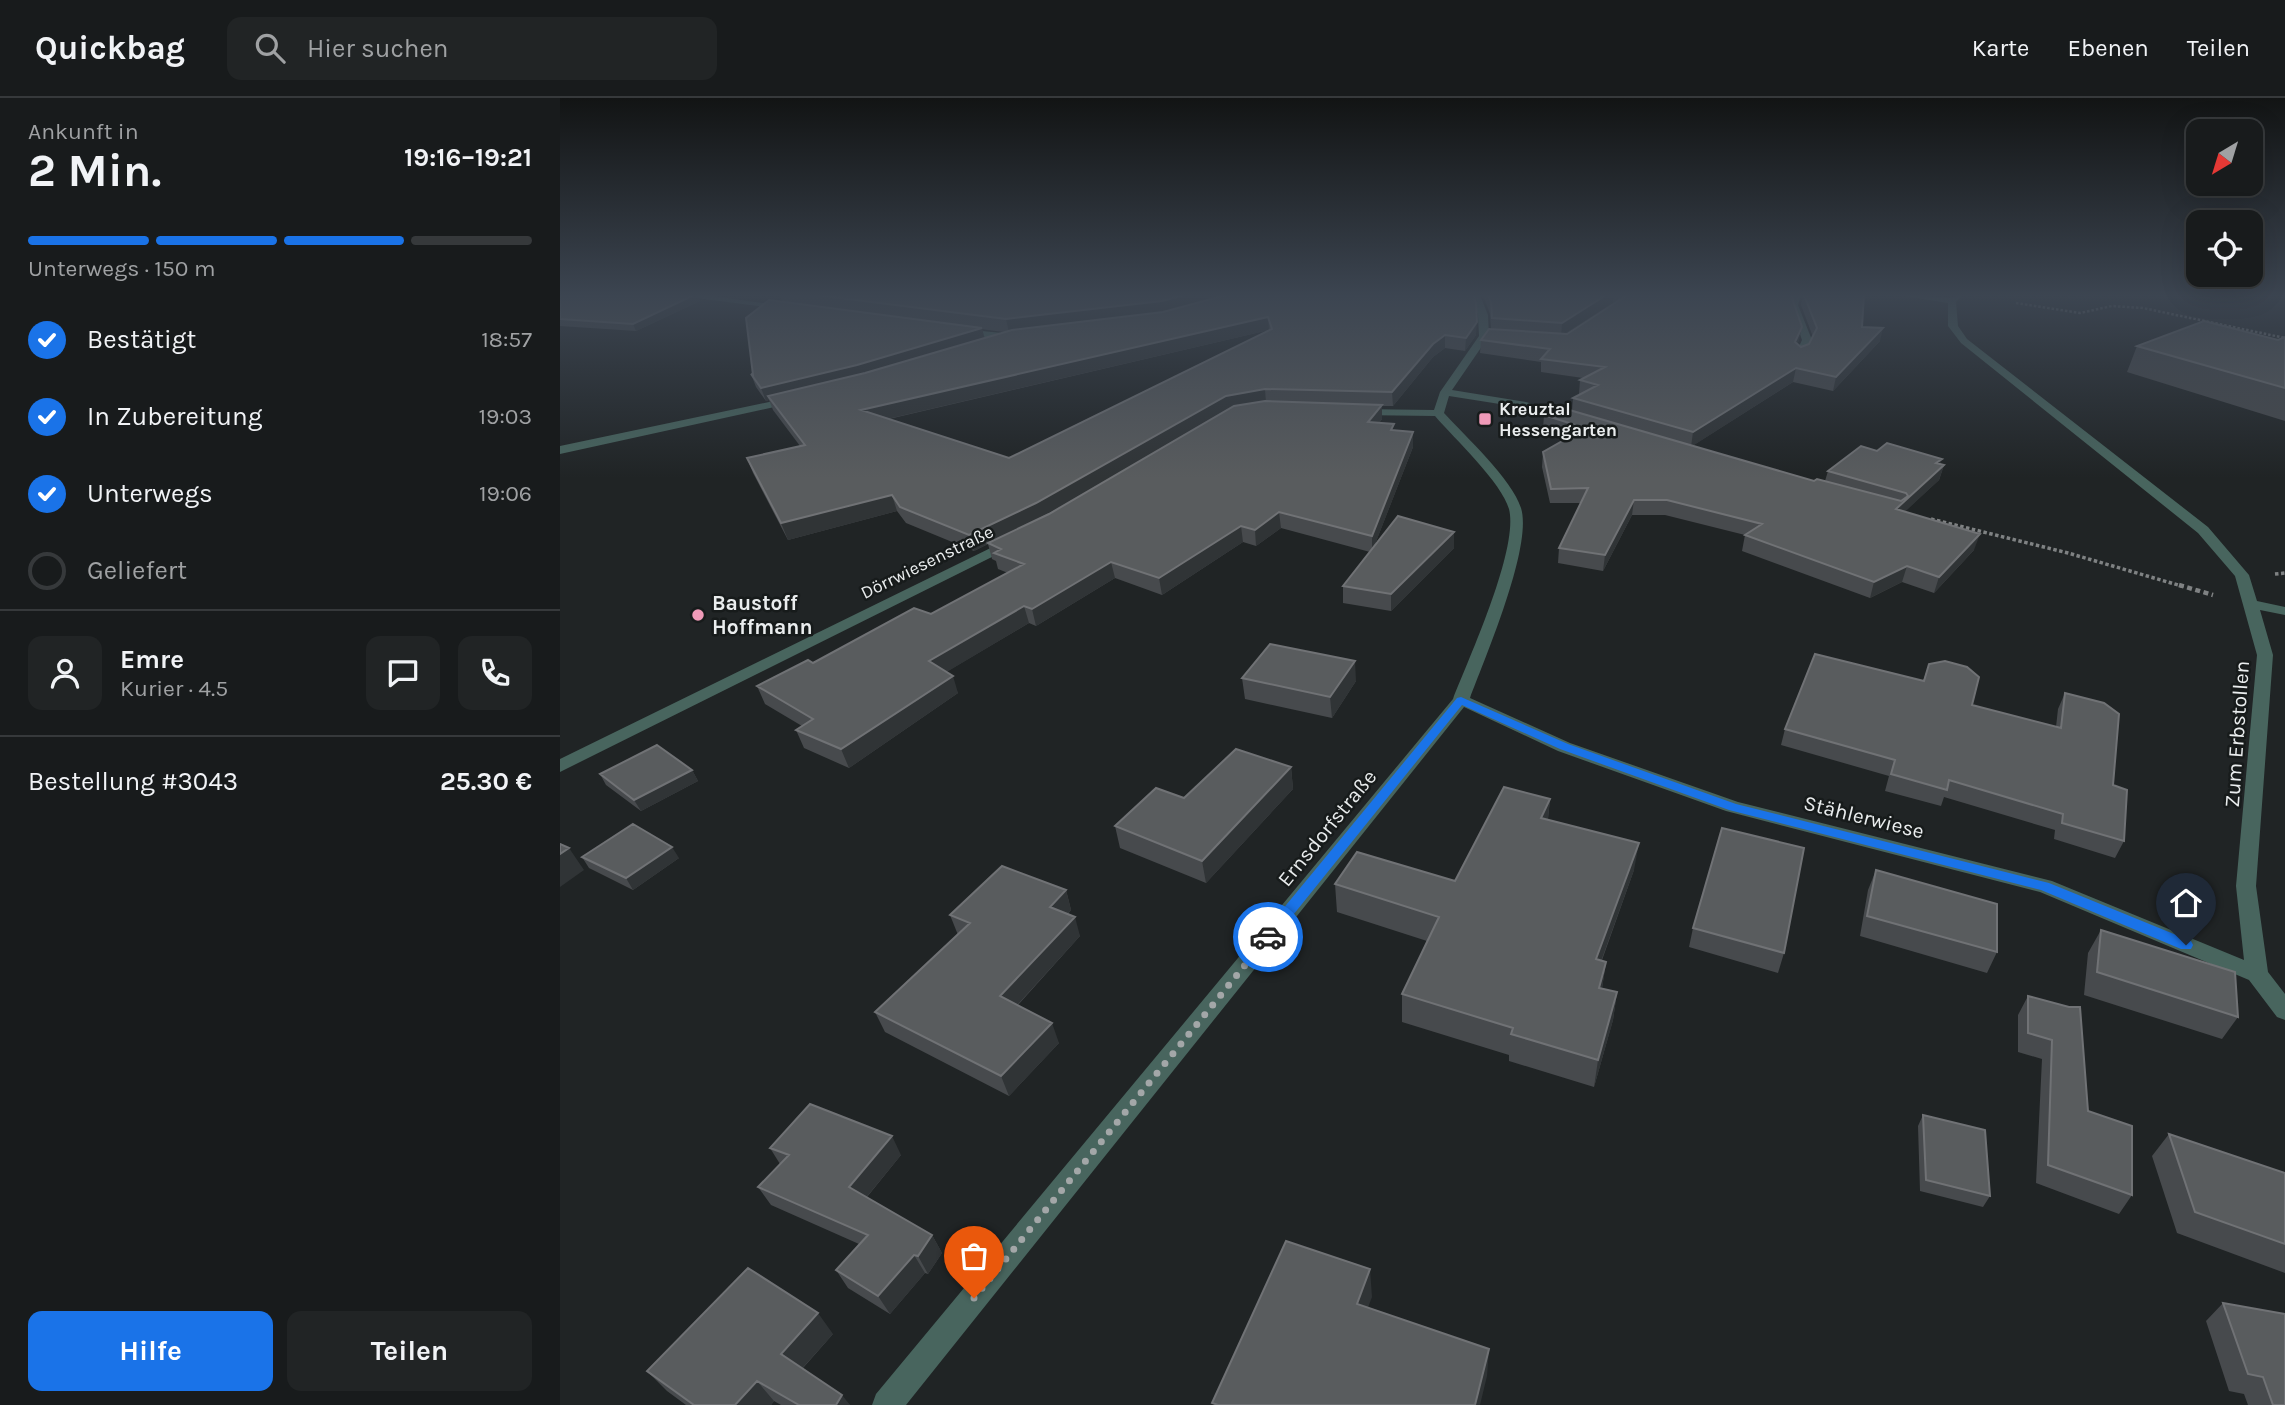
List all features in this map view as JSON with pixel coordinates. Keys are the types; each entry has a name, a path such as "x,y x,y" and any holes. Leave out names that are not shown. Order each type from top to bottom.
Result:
{"street":[{"path":"1349,412 1438,413 1445,392 1470,356"},
{"name":"Zum Erbstollen","path":"1983,356 2203,530 2242,575 2265,655 2246,886 2257,974 2285,1011"},
{"path":"1445,392 1526,405 1579,421"},
{"path":"560,450 810,396"},
{"name":"Ernsdorfstraße","path":"887,1405 1461,700 1503,591 1517,527 1515,508 1504,487 1438,413"},
{"name":"Dörrwiesenstraße","path":"560,766 1023,535"},
{"path":"2251,604 2285,611"},
{"name":"Stählerwiese","path":"1461,700 1564,747 1733,807 2045,886 2257,974"}],"path":[{"path":"1921,517 2068,553 2194,591 2251,604"}],"building":[{"path":"751,356 887,356 761,388 751,374 753,375"},
{"path":"923,356 1097,356 861,410 1009,458 1217,356 1423,356 1392,392 1265,389 1226,396 1036,503 969,535 900,507 892,495 781,523 747,458 805,445 768,396"},
{"path":"1544,356 1856,356 1836,377 1796,368 1693,432 1573,398 1598,385 1580,380 1605,367 1541,359"},
{"path":"2172,356 2285,356 2285,388"},
{"path":"1265,401 1382,405 1368,422 1394,424 1391,430 1413,432 1372,536 1279,512 1255,530 1241,526 1159,578 1111,562 1032,609 1024,606 929,661 953,676 841,749 796,730 813,719 757,686 808,660 813,663 914,608 931,614 1024,564 994,553 1001,549 988,543 1049,514 1234,406"},
{"path":"1559,407 1814,481 1817,479 1901,501 1908,496 1906,493 1828,471 1861,446 1877,451 1887,443 1942,459 1936,463 1944,465 1896,509 1980,534 1939,577 1907,566 1874,582 1745,535 1762,524 1667,500 1634,500 1605,555 1559,548 1588,488 1551,489 1543,452 1585,428 1544,415"},
{"path":"1398,516 1454,532 1391,594 1343,586"},
{"path":"1270,644 1355,661 1330,697 1242,678"},
{"path":"1815,654 1924,681 1929,664 1945,661 1967,667 1979,677 1972,705 2061,728 2065,693 2104,703 2119,714 2113,785 2127,790 2124,841 2062,823 2063,814 1949,780 1947,790 1891,774 1895,760 1785,729"},
{"path":"657,745 692,770 634,800 600,774"},
{"path":"1236,749 1291,767 1202,861 1115,826 1156,788 1184,798"},
{"path":"1504,787 1550,799 1541,818 1639,843 1596,959 1606,962 1599,988 1617,992 1598,1060 1511,1034 1513,1028 1402,994 1439,917 1335,884 1357,852 1455,881"},
{"path":"633,824 672,847 626,878 582,857"},
{"path":"1722,828 1804,848 1784,953 1693,928"},
{"path":"560,844 569,848 560,854"},
{"path":"1002,866 1066,890 1050,907 1075,917 1000,996 1052,1023 1001,1076 875,1012 970,923 950,915"},
{"path":"1876,870 1997,904 1997,952 1867,916"},
{"path":"2101,930 2235,972 2238,1017 2097,972"},
{"path":"2028,996 2069,1007 2080,1007 2088,1111 2132,1126 2132,1195 2048,1165 2052,1040 2028,1033"},
{"path":"810,1104 892,1136 849,1187 932,1235 918,1256 914,1255 878,1296 836,1270 868,1235 758,1187 789,1155 770,1148"},
{"path":"1923,1115 1985,1130 1990,1196 1926,1180"},
{"path":"2169,1134 2285,1173 2285,1244 2195,1212"},
{"path":"1286,1241 1370,1269 1357,1304 1489,1349 1475,1405 1212,1403"},
{"path":"748,1268 818,1313 781,1354 842,1395 836,1405 799,1405 757,1381 735,1405 694,1405 647,1371"},
{"path":"2223,1303 2285,1314 2285,1405 2273,1405 2263,1377 2248,1374"}],"way so far":[{"path":"974,1298 1268,937"}],"place":[{"name":"Kreuztal Hessengarten","path":"1485,419"},
{"name":"Baustoff Hoffmann","path":"698,615"}],"route":[{"path":"1268,937 1461,700 1564,747 1733,807 2045,886 2186,945"}]}
